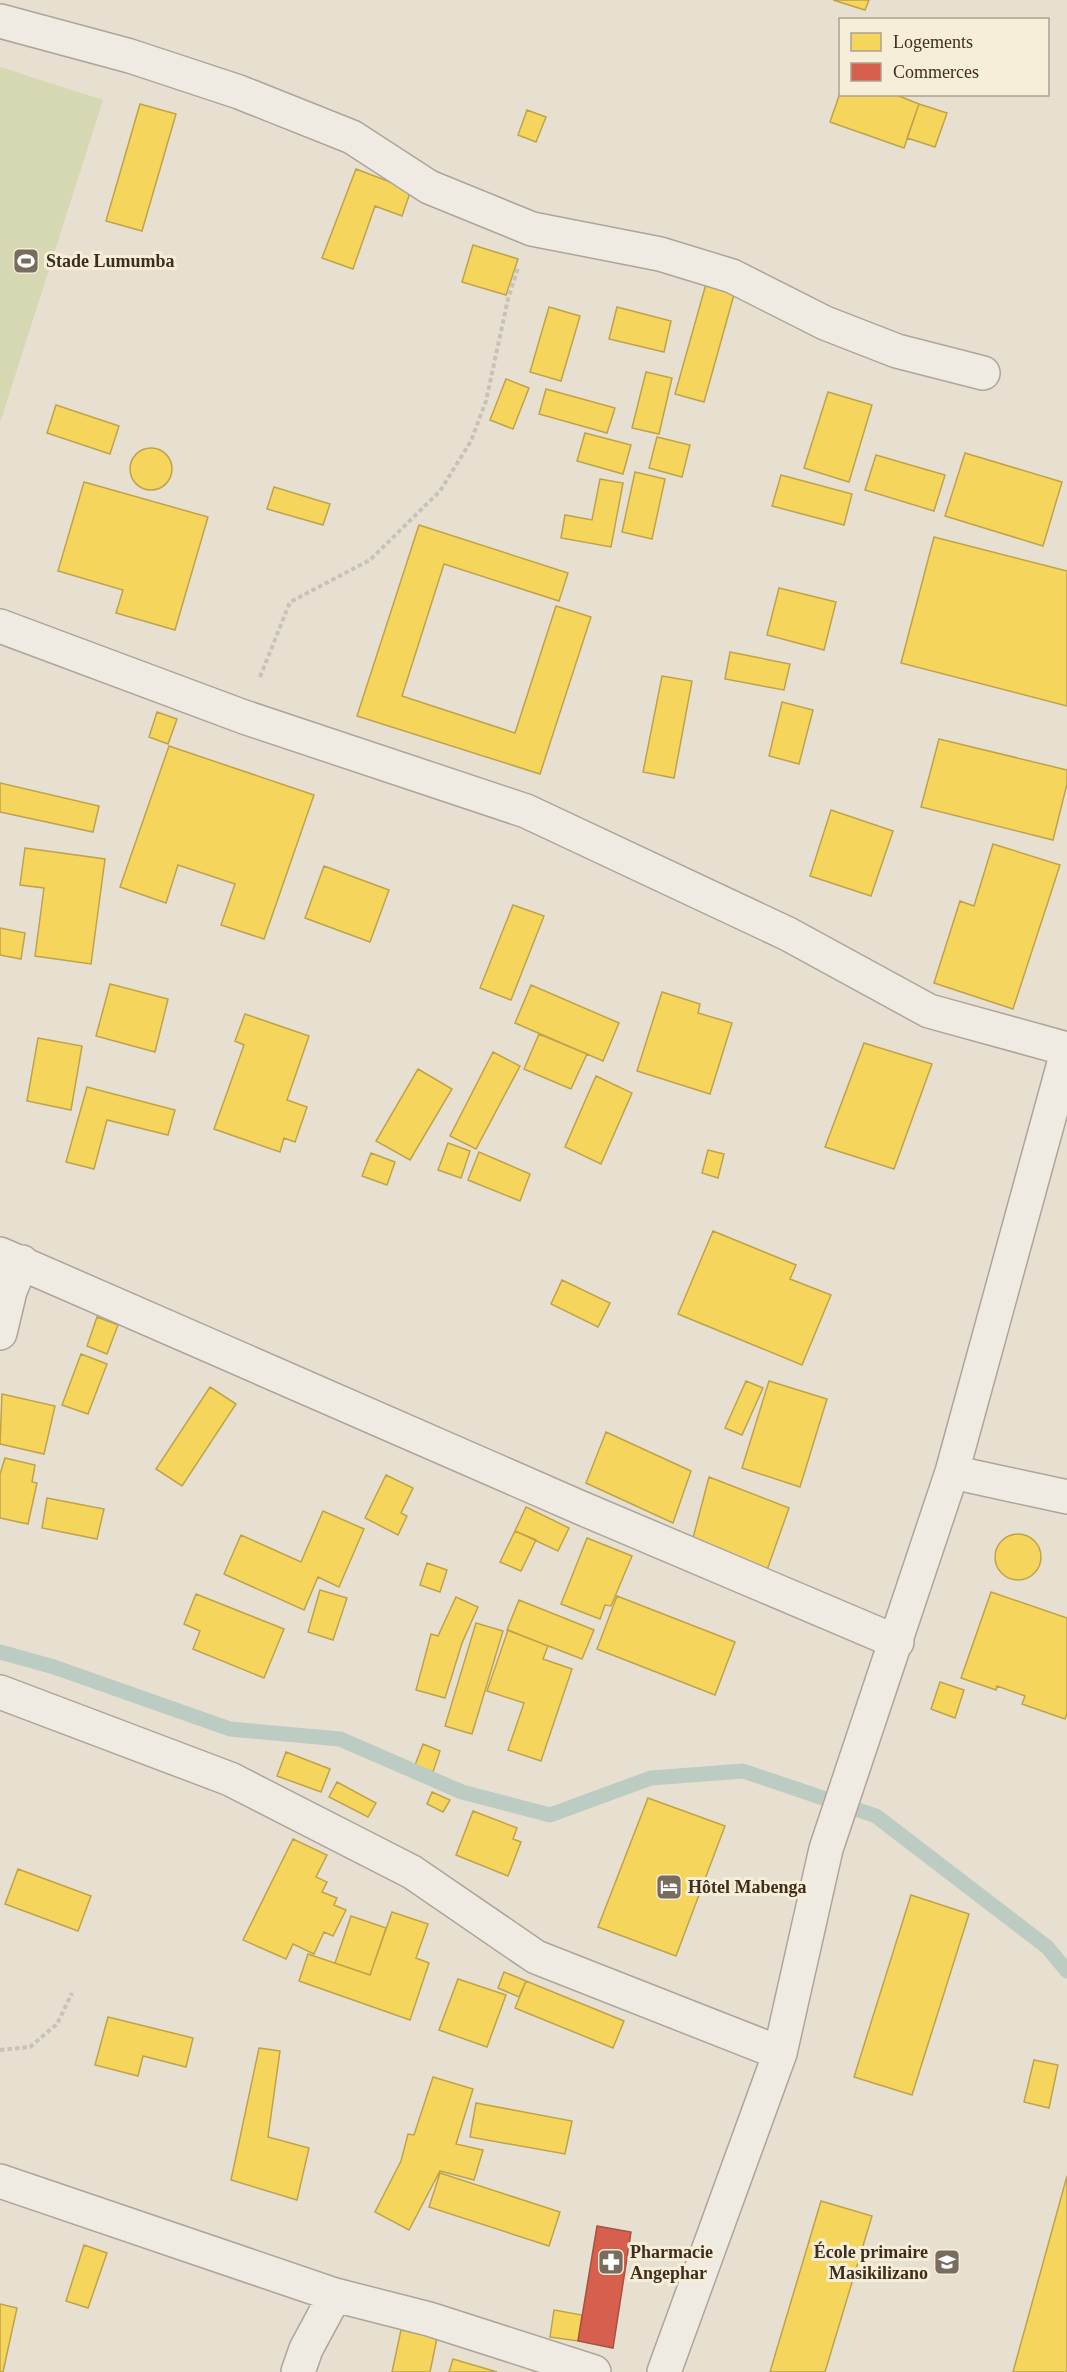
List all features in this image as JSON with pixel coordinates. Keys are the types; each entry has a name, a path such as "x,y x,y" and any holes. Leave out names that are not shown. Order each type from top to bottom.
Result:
{"street":[{"path":"0,21 119,53 249,96 352,137 429,187 532,229 660,255 732,276 825,323 897,351 983,374"},
{"path":"0,626 244,717 526,811 788,934 928,1011 1067,1050 952,1472 826,1849 780,2053 664,2372"},
{"path":"0,1334 9,1291 11,1258 579,1507 897,1642"},
{"path":"952,1472 1067,1497"},
{"path":"0,1692 230,1779 412,1872 536,1957 780,2053"},
{"path":"0,2181 335,2295 429,2319 594,2372"},
{"path":"298,2372 306,2349 335,2295"}],"path":[{"path":"244,717 290,602 370,560 440,491 471,441 486,401 507,299 532,229"},
{"path":"0,2050 30,2048 57,2024 72,1993"}],"green space":[{"name":"Stade Lumumba","path":"0,67 103,100 0,423"}],"building: Logements":[{"path":"833,0 869,0 865,10"},
{"path":"839,96 899,96 919,104 904,148 830,122"},
{"path":"140,104 176,114 142,231 106,221"},
{"path":"919,104 947,113 935,147 907,138"},
{"path":"527,110 546,117 536,142 518,135"},
{"path":"356,169 411,190 402,216 375,206 353,269 322,258"},
{"path":"473,245 518,259 506,295 462,282"},
{"path":"706,284 735,291 704,402 675,394"},
{"path":"549,307 580,316 561,381 530,372"},
{"path":"617,307 671,321 664,352 609,339"},
{"path":"646,372 672,378 659,434 632,428"},
{"path":"506,379 529,388 513,429 490,420"},
{"path":"546,389 615,408 607,433 539,414"},
{"path":"828,392 872,405 849,482 804,468"},
{"path":"56,405 119,426 110,454 47,433"},
{"path":"585,433 631,445 623,474 577,461"},
{"path":"657,437 690,445 682,477 649,468"},
{"path":"151,448 166,454 172,469 166,484 151,490 136,484 130,469 136,454"},
{"path":"965,453 1062,482 1043,546 945,516"},
{"path":"876,455 945,475 934,511 865,490"},
{"path":"635,472 665,479 652,539 622,532"},
{"path":"781,475 852,494 844,525 772,506"},
{"path":"600,479 623,483 611,547 561,538 565,515 592,520"},
{"path":"84,482 208,517 175,630 116,613 123,590 58,571"},
{"path":"274,487 330,504 323,525 267,509"},
{"path":"419,525 568,573 559,601 444,564 402,696 515,733 556,606 591,617 540,774 357,716"},
{"path":"934,537 1067,571 1067,706 901,663"},
{"path":"779,588 836,602 824,650 767,635"},
{"path":"730,652 790,664 784,690 725,679"},
{"path":"662,676 692,681 674,778 643,772"},
{"path":"782,702 813,710 799,764 769,756"},
{"path":"157,712 177,719 168,744 149,737"},
{"path":"939,739 1067,770 1067,784 1053,840 921,807"},
{"path":"169,746 314,795 264,939 221,925 235,884 178,865 166,903 120,887"},
{"path":"0,783 99,806 93,832 0,812"},
{"path":"831,810 893,831 871,896 810,876"},
{"path":"993,844 1060,865 1013,1009 934,983 960,901 974,906"},
{"path":"25,848 105,859 91,964 35,956 44,888 20,885"},
{"path":"324,866 389,890 370,942 305,918"},
{"path":"513,905 544,916 511,1000 480,988"},
{"path":"0,928 25,933 21,959 0,955"},
{"path":"110,984 168,999 155,1052 96,1036"},
{"path":"531,985 619,1023 603,1061 515,1023"},
{"path":"662,992 700,1004 698,1013 732,1023 710,1094 637,1071"},
{"path":"245,1014 309,1036 287,1100 307,1107 295,1142 284,1138 280,1152 214,1129 244,1045 235,1041"},
{"path":"539,1034 587,1054 571,1089 524,1069"},
{"path":"38,1038 82,1046 71,1110 27,1101"},
{"path":"864,1043 932,1064 894,1169 825,1147"},
{"path":"493,1052 520,1066 476,1149 450,1136"},
{"path":"418,1069 452,1089 410,1160 376,1141"},
{"path":"596,1076 632,1093 601,1164 565,1147"},
{"path":"87,1087 175,1110 168,1135 107,1120 94,1169 66,1162"},
{"path":"448,1143 470,1151 461,1178 438,1170"},
{"path":"708,1150 724,1154 718,1178 702,1173"},
{"path":"479,1152 530,1174 520,1201 468,1180"},
{"path":"371,1153 395,1162 387,1185 362,1176"},
{"path":"713,1231 796,1265 790,1279 831,1295 802,1365 678,1314"},
{"path":"562,1280 610,1303 598,1327 551,1304"},
{"path":"97,1317 118,1325 107,1354 87,1346"},
{"path":"81,1354 107,1364 88,1414 62,1405"},
{"path":"746,1381 763,1388 742,1435 725,1428"},
{"path":"769,1381 827,1399 800,1487 742,1468"},
{"path":"210,1387 236,1404 182,1486 156,1469"},
{"path":"2,1394 55,1406 44,1454 0,1444"},
{"path":"606,1432 691,1471 673,1523 586,1483"},
{"path":"5,1458 35,1465 32,1482 37,1483 28,1524 0,1518 0,1474"},
{"path":"386,1475 413,1488 401,1513 407,1516 398,1535 365,1518"},
{"path":"709,1477 789,1508 767,1570 693,1538"},
{"path":"47,1498 104,1509 97,1539 42,1528"},
{"path":"526,1507 569,1528 558,1551 515,1531"},
{"path":"323,1511 364,1529 339,1587 318,1577 304,1610 224,1574 241,1535 301,1562"},
{"path":"515,1531 536,1540 521,1571 500,1562"},
{"path":"1018,1534 1034,1541 1041,1557 1034,1573 1018,1580 1002,1573 995,1557 1002,1541"},
{"path":"587,1538 632,1556 611,1606 605,1605 600,1619 561,1604"},
{"path":"427,1563 447,1570 440,1592 420,1585"},
{"path":"320,1590 347,1598 333,1640 308,1632"},
{"path":"991,1592 1067,1618 1067,1713 1065,1719 1022,1704 1025,1696 997,1686 996,1690 961,1678"},
{"path":"196,1594 284,1629 264,1678 193,1649 200,1631 184,1624"},
{"path":"617,1596 735,1642 715,1695 597,1649"},
{"path":"456,1597 478,1607 462,1643 445,1698 416,1690 431,1634 438,1636"},
{"path":"519,1600 594,1630 582,1659 507,1630"},
{"path":"476,1623 503,1631 472,1734 445,1726"},
{"path":"508,1630 548,1646 543,1659 572,1669 541,1761 508,1750 524,1703 487,1691"},
{"path":"940,1682 964,1690 955,1718 931,1709"},
{"path":"423,1744 440,1751 433,1772 415,1765"},
{"path":"286,1752 330,1769 321,1792 277,1776"},
{"path":"337,1782 376,1803 368,1817 329,1797"},
{"path":"432,1792 450,1800 443,1812 427,1804"},
{"path":"648,1798 725,1826 676,1956 598,1927"},
{"path":"473,1811 517,1828 513,1839 521,1842 508,1876 456,1855"},
{"path":"293,1839 327,1855 316,1877 327,1882 322,1892 337,1898 334,1905 346,1910 333,1936 324,1932 314,1954 293,1944 286,1959 243,1940"},
{"path":"18,1869 91,1896 78,1931 5,1904"},
{"path":"911,1895 969,1914 912,2095 854,2077"},
{"path":"392,1912 428,1924 416,1958 429,1963 410,2020 299,1981 308,1954 370,1975"},
{"path":"351,1916 386,1928 370,1975 335,1963"},
{"path":"504,1972 526,1981 519,1997 498,1988"},
{"path":"458,1979 506,1995 487,2047 439,2030"},
{"path":"526,1981 624,2021 613,2048 515,2008"},
{"path":"108,2017 193,2038 186,2067 143,2056 138,2076 95,2065"},
{"path":"259,2048 280,2051 268,2137 309,2148 297,2200 231,2180"},
{"path":"1034,2060 1058,2065 1049,2108 1024,2102"},
{"path":"433,2077 473,2089 456,2144 483,2150 474,2180 440,2171 409,2230 375,2212 401,2161 408,2134 414,2135"},
{"path":"476,2103 572,2121 565,2154 470,2137"},
{"path":"440,2173 560,2212 549,2246 429,2207"},
{"path":"1067,2176 1067,2372 1013,2372"},
{"path":"821,2201 872,2216 825,2372 770,2372"},
{"path":"84,2245 107,2253 88,2308 66,2301"},
{"path":"0,2304 17,2308 3,2372 0,2372"},
{"path":"554,2310 582,2315 578,2341 550,2337"},
{"path":"401,2330 437,2338 430,2372 392,2372"},
{"path":"453,2359 497,2372 449,2372"}],"building: Commerces":[{"path":"597,2226 631,2232 613,2348 578,2341"}],"waterway":[{"path":"0,1652 54,1667 230,1729 340,1739 462,1792 550,1815 651,1778 743,1771 876,1816 1047,1947 1067,1971"}],"place":[{"name":"Stade Lumumba","path":"26,261"},
{"name":"Hôtel Mabenga","path":"669,1887"},
{"name":"Pharmacie Angephar","path":"611,2262"},
{"name":"École primaire Masikilizano","path":"947,2262"}]}
